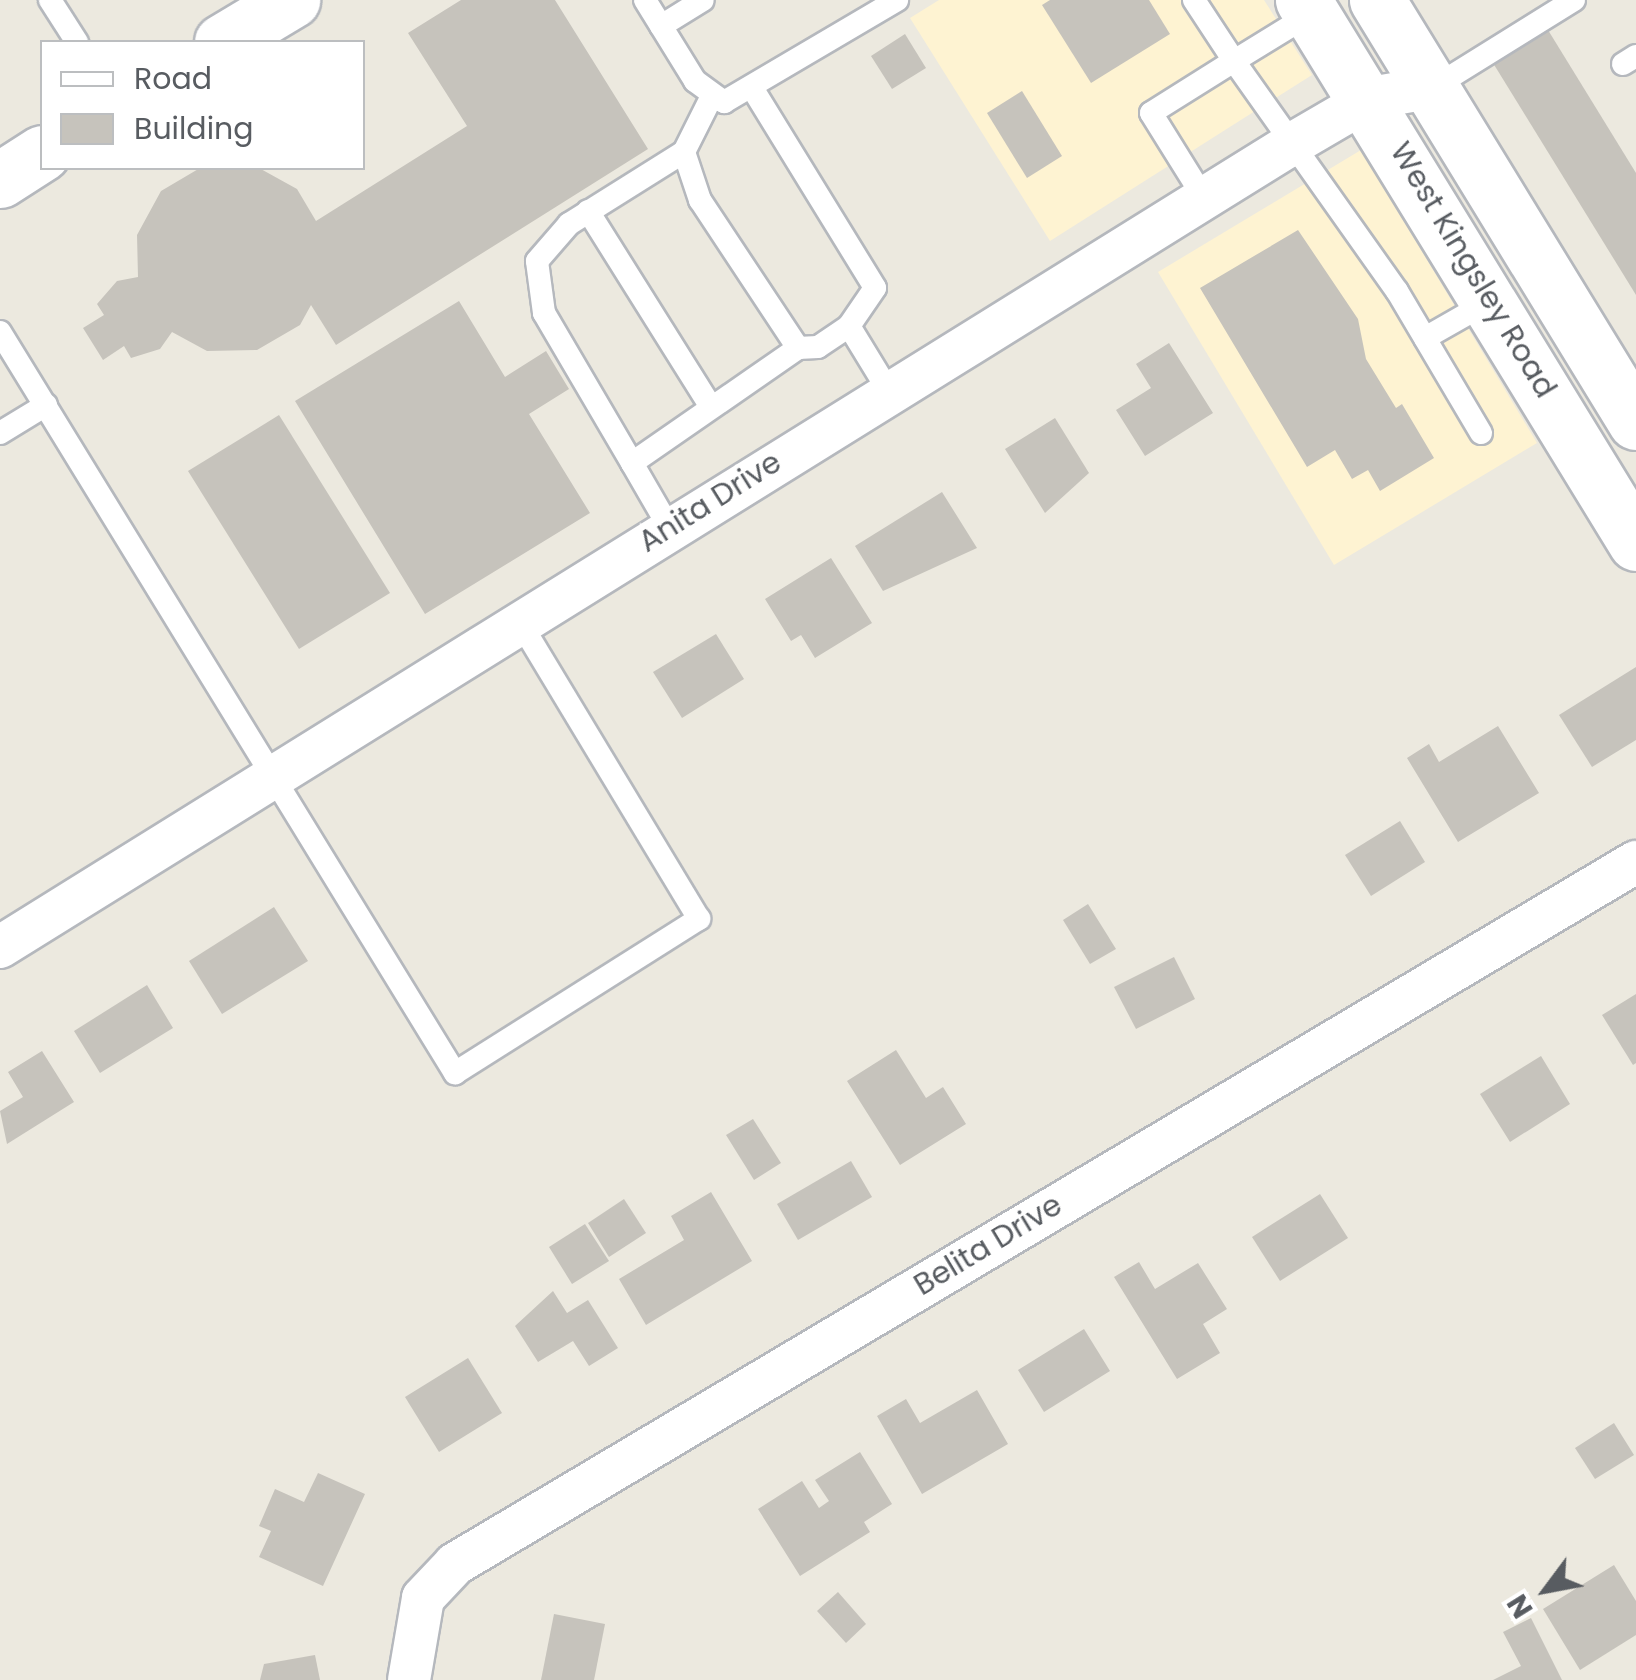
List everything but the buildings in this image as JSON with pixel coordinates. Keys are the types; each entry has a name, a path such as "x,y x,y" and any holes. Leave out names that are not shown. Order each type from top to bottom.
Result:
{"main road":[{"path":"225,40 292,0"},
{"name":"West Kingsley Road","path":"1377,0 1434,87 1636,422"},
{"name":"West Kingsley Road","path":"1308,6 1370,98 1632,529"}],"street":[{"name":"Anita Drive","path":"0,948 888,390 1287,147 1370,98 1434,87"},
{"name":"Belita Drive","path":"409,1680 423,1598 455,1564 1636,862"}],"lane":[{"path":"50,0 76,40"},
{"path":"645,0 710,100"},
{"path":"661,26 703,0"},
{"path":"710,100 754,90 897,0"},
{"path":"1194,0 1287,147 1425,338 1481,434"},
{"path":"1434,87 1574,0"},
{"path":"1204,198 1151,114 1234,62 1308,6"},
{"path":"632,463 798,348 849,326 875,288 754,90"},
{"path":"669,527 536,289 545,243 684,152 710,100"},
{"path":"684,152 700,200 798,348"},
{"path":"588,212 711,407"},
{"path":"1425,338 1491,300"},
{"path":"849,326 888,390"},
{"path":"0,332 455,1073 694,928 699,919 519,621"},
{"path":"0,433 46,405"}],"shaded area":[{"path":"939,0 1264,0 1312,75 1050,241 910,18"},
{"path":"1361,150 1537,443 1334,565 1158,272"}]}
